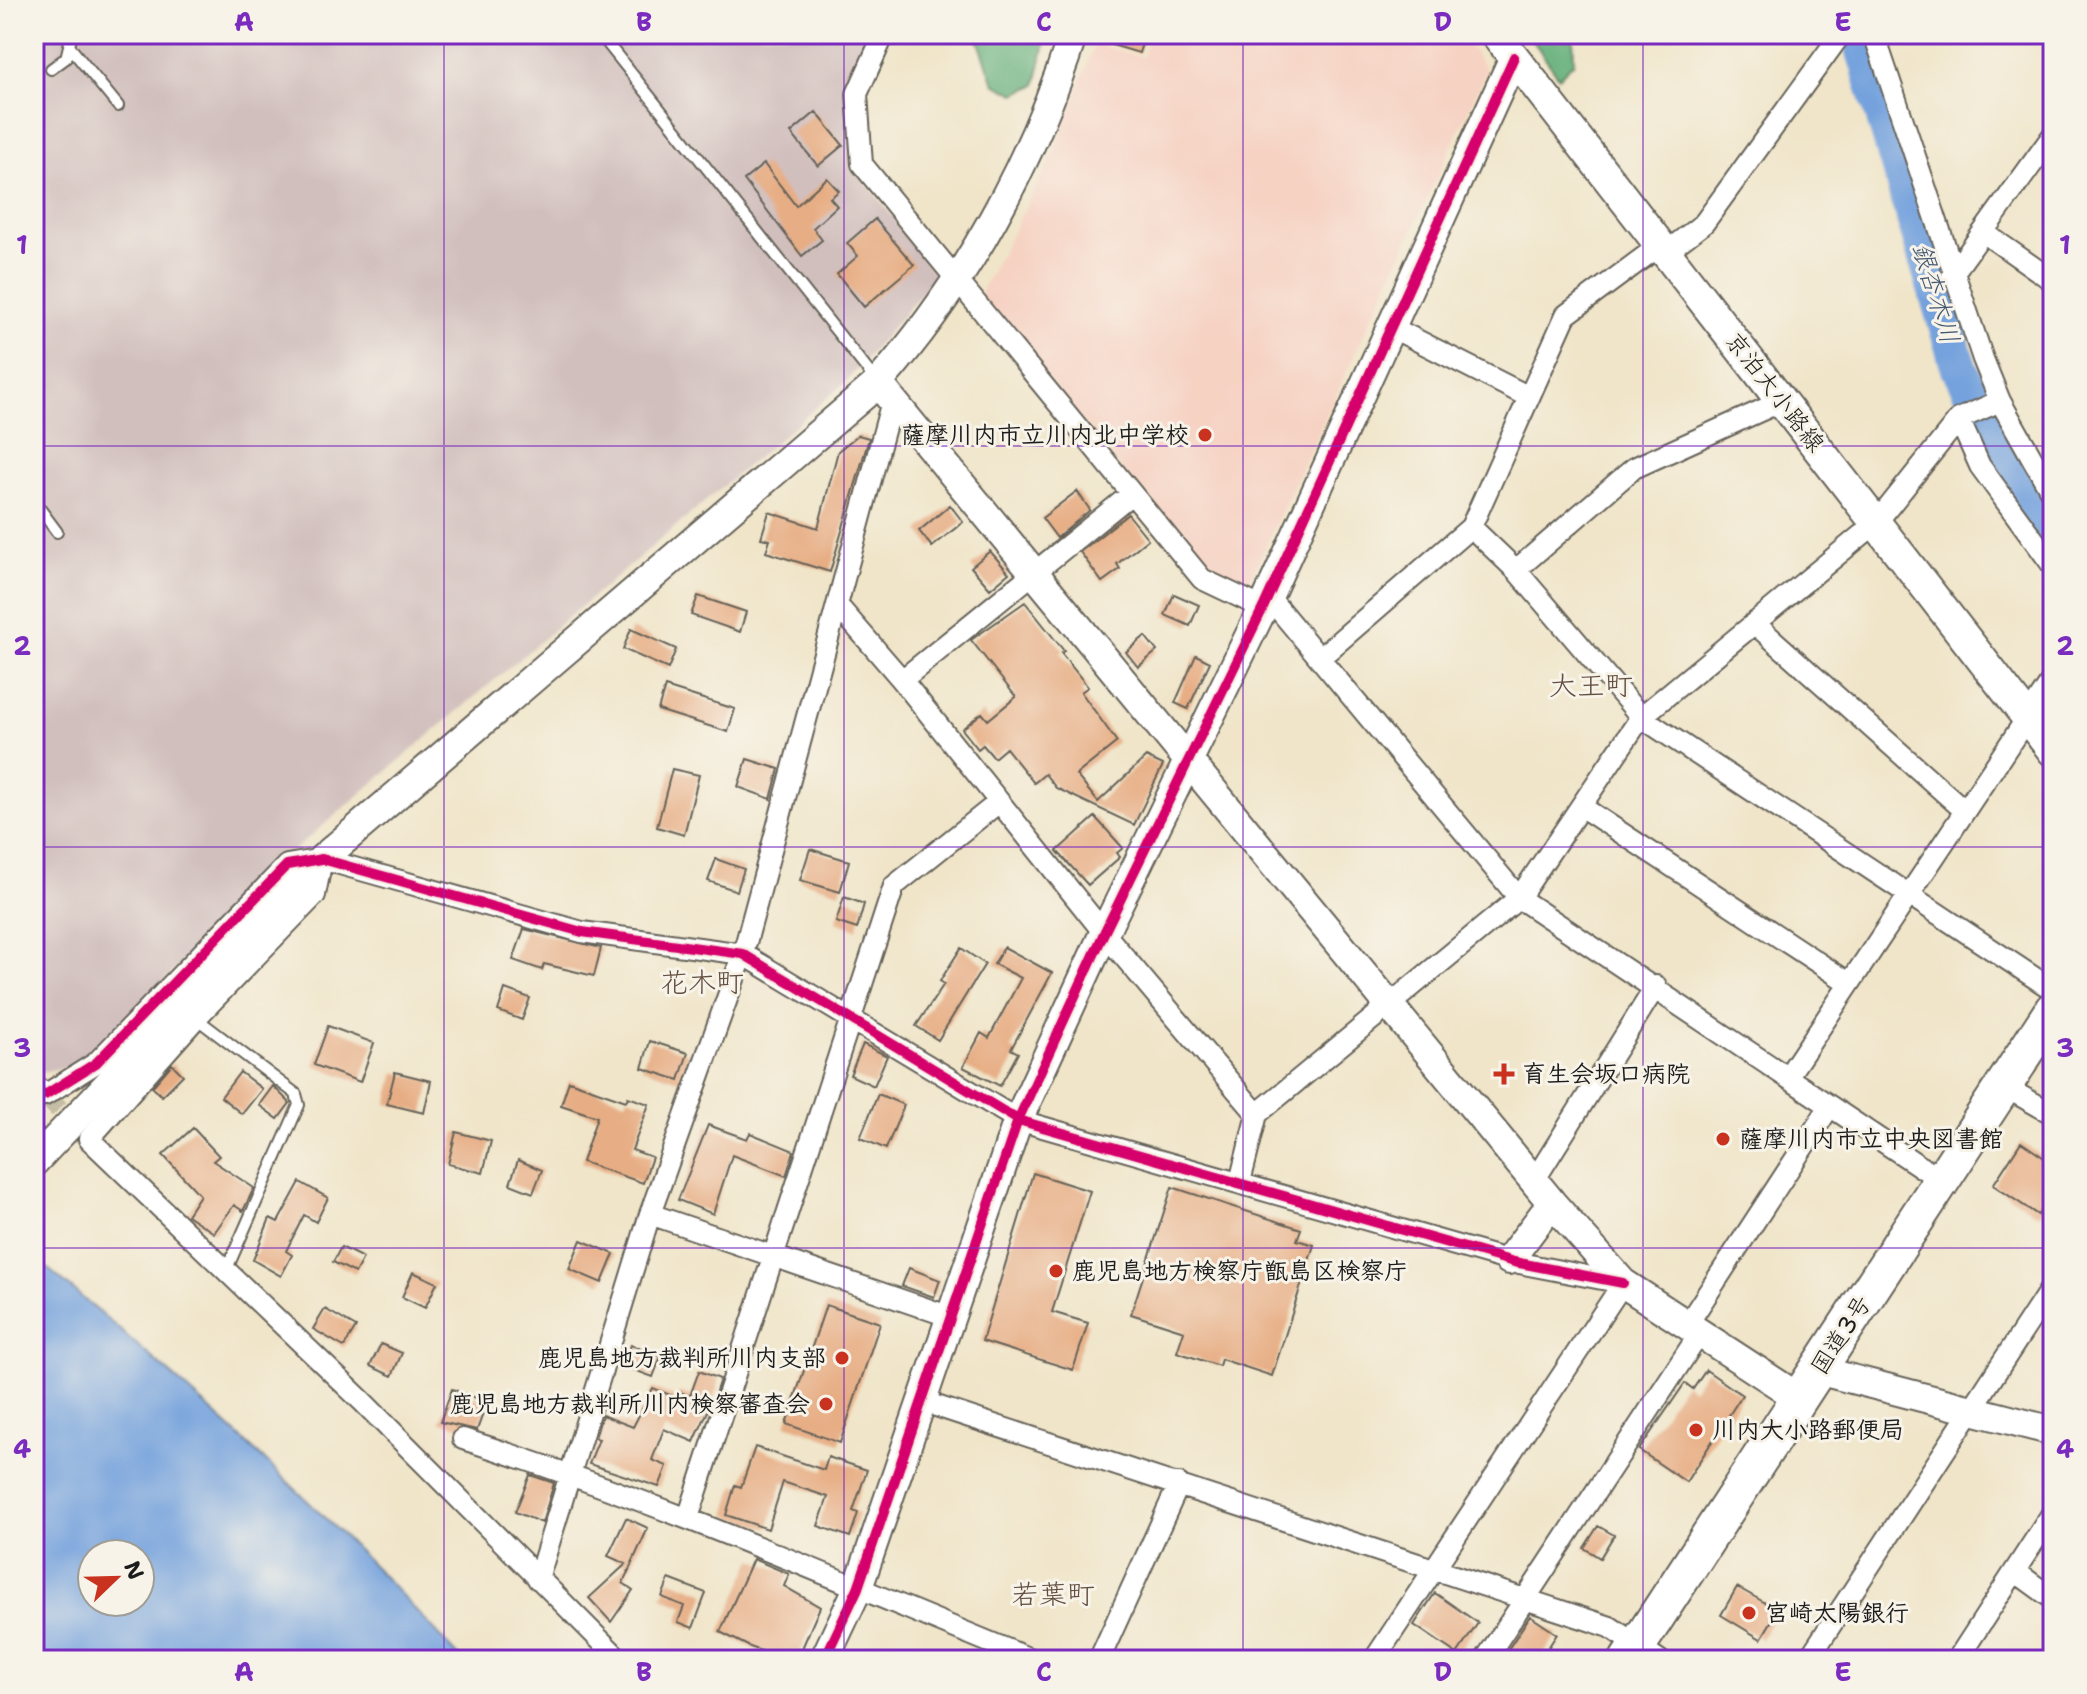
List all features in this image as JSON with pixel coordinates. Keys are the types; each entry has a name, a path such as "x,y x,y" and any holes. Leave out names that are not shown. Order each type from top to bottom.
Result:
{"highway":[{"name":"国道3号","path":"1641,1655 1808,1384 2053,1010"}],"main road":[{"name":"京泊大小路線","path":"1505,46 2053,751"}],"street":[{"path":"884,34 857,94 862,164 1130,495 1202,579 1265,602 1322,656 1519,898 1656,986 1942,1181"},
{"path":"538,1579 650,1214 743,954 839,607 885,392 904,354 956,280 1015,176 1057,84 1073,34"},
{"path":"1874,34 1952,275 1997,402 2053,495"},
{"path":"1322,656 1471,527 1527,396 1566,315 1704,223 1837,40"},
{"path":"824,1660 858,1588 1018,1120 1104,933 1265,602 1389,326 1505,46"},
{"path":"1952,275 2053,135"},
{"path":"1983,232 2053,281"},
{"path":"1389,326 1527,396"},
{"path":"885,392 1543,1192 1623,1283 1694,1329 1808,1384 1973,1410 2053,1431"},
{"path":"34,1162 322,859 885,392"},
{"path":"1516,570 1634,468 1782,401"},
{"path":"1240,1182 1257,1114 1391,1007 1519,898 1641,717 1876,523 1962,417 1997,402"},
{"path":"1962,417 1980,466 2053,566"},
{"path":"902,680 1130,495"},
{"path":"1471,527 1516,570 1641,717 2053,990"},
{"path":"839,607 902,680 1104,933 1257,1114"},
{"path":"1754,623 1964,810"},
{"path":"1788,1076 2053,679"},
{"path":"688,1518 776,1256 894,886 999,802"},
{"path":"1582,807 1849,983"},
{"path":"322,859 315,895 196,1018 89,1139 373,1412 620,1660"},
{"path":"40,1090 96,1063 287,865 322,859 582,932 743,954 1018,1120 1512,1261 1623,1283"},
{"path":"1512,1261 1543,1192 1656,986"},
{"path":"2003,1086 2053,1114"},
{"path":"1485,1660 1694,1329 1830,1106"},
{"path":"650,1214 951,1317"},
{"path":"1374,1660 1623,1283"},
{"path":"1808,1660 2053,1285"},
{"path":"924,1402 1610,1627 1641,1655"},
{"path":"463,1439 573,1473 1033,1660"},
{"path":"1099,1660 1179,1484"},
{"path":"1957,1660 2053,1512"},
{"path":"2016,1572 2053,1599"}],"lane":[{"path":"51,69 66,58 72,34"},
{"path":"600,34 885,392"},
{"path":"69,46 118,106"},
{"path":"34,501 57,532"},
{"path":"196,1018 296,1094 299,1105 226,1272"}],"shaded area":[{"path":"34,34 875,34 854,165 936,276 846,382 274,867 94,1054 80,1064 42,1072 34,1069"},
{"name":"薩摩川内市立川内北中学校","path":"1149,34 1460,34 1487,70 1246,588 1209,576 979,295 1051,159 1095,44 1143,57"}],"green space":[{"path":"976,34 1047,34 1036,85 1015,94 994,83"},
{"path":"1528,34 1573,34 1574,62 1559,77"}],"water":[{"path":"34,1257 255,1451 361,1553 462,1660 34,1660"}],"building":[{"path":"1090,34 1145,34 1139,53 1089,38"},
{"path":"816,112 843,145 818,166 791,133"},
{"path":"764,164 796,206 827,178 839,191 830,198 837,206 813,228 822,240 802,256 744,180"},
{"path":"875,219 914,265 864,307 837,274 858,256 847,243"},
{"path":"858,435 869,438 830,572 766,552 770,540 761,538 769,512 818,528 838,451"},
{"path":"1077,491 1090,510 1057,538 1042,518"},
{"path":"950,505 963,522 932,547 919,531"},
{"path":"1128,514 1148,539 1117,564 1120,569 1102,582 1080,552"},
{"path":"990,551 1009,573 990,589 971,567"},
{"path":"1174,594 1199,605 1190,626 1165,615"},
{"path":"698,596 746,612 740,632 691,615"},
{"path":"1025,602 1088,687 1081,692 1117,742 1076,775 1098,802 1146,757 1163,765 1134,825 1056,788 1045,774 1034,783 1006,748 994,758 983,745 978,749 962,729 982,713 988,720 1016,697 971,640"},
{"path":"631,629 676,649 668,669 623,649"},
{"path":"1145,636 1157,651 1138,667 1126,652"},
{"path":"1196,655 1210,662 1188,709 1175,703"},
{"path":"665,687 735,709 728,732 658,710"},
{"path":"747,759 779,769 771,799 738,787"},
{"path":"672,769 699,775 684,835 657,827"},
{"path":"1095,817 1123,848 1117,853 1120,857 1088,885 1057,851"},
{"path":"810,849 849,861 840,892 800,880"},
{"path":"716,859 744,869 737,891 708,881"},
{"path":"844,897 864,904 857,929 836,922"},
{"path":"524,929 601,948 594,976 544,964 542,970 513,960"},
{"path":"1004,947 1052,973 1011,1049 1018,1053 1000,1086 963,1067 981,1033 989,1038 1021,978 994,964"},
{"path":"961,948 985,964 938,1040 916,1026 944,984 940,981"},
{"path":"505,989 530,998 522,1020 498,1011"},
{"path":"328,1026 374,1043 360,1082 314,1065"},
{"path":"650,1041 688,1053 679,1080 642,1068"},
{"path":"863,1044 887,1056 874,1086 850,1075"},
{"path":"172,1064 183,1075 162,1096 152,1087"},
{"path":"240,1072 262,1089 242,1114 221,1097"},
{"path":"395,1072 431,1081 424,1113 387,1104"},
{"path":"569,1081 626,1101 628,1097 649,1104 632,1150 652,1157 643,1183 582,1162 597,1117 561,1105"},
{"path":"273,1086 290,1103 278,1119 259,1105"},
{"path":"878,1094 904,1105 886,1149 860,1138"},
{"path":"708,1125 747,1139 750,1133 794,1151 786,1176 732,1155 713,1214 678,1200"},
{"path":"193,1128 219,1156 213,1161 254,1188 243,1211 234,1205 214,1233 187,1215 200,1195 163,1155"},
{"path":"456,1132 491,1141 483,1173 448,1164"},
{"path":"2021,1142 2053,1164 2053,1192 2038,1215 1993,1185"},
{"path":"518,1160 542,1170 533,1193 510,1184"},
{"path":"1033,1173 1090,1191 1052,1312 1088,1323 1073,1370 982,1341"},
{"path":"300,1182 328,1198 316,1222 304,1215 286,1251 292,1255 281,1276 253,1260 270,1218 278,1222"},
{"path":"1172,1187 1301,1229 1297,1240 1314,1245 1272,1376 1221,1359 1219,1366 1177,1352 1184,1331 1131,1314"},
{"path":"581,1240 614,1254 602,1283 569,1269"},
{"path":"341,1247 363,1258 355,1273 333,1262"},
{"path":"909,1268 940,1280 934,1297 902,1286"},
{"path":"413,1272 437,1283 425,1308 402,1297"},
{"path":"826,1305 880,1323 840,1443 786,1424"},
{"path":"325,1309 356,1327 344,1347 313,1329"},
{"path":"381,1344 402,1353 392,1376 370,1366"},
{"path":"631,1345 661,1356 653,1377 623,1366"},
{"path":"1706,1370 1742,1395 1686,1482 1639,1450 1685,1383 1693,1389"},
{"path":"699,1371 720,1379 713,1400 694,1442 664,1429 652,1460 667,1466 659,1487 589,1464 599,1439 595,1438 602,1415 633,1427 653,1388 677,1398 680,1392 690,1396"},
{"path":"452,1389 487,1402 477,1430 440,1422"},
{"path":"755,1447 824,1470 828,1457 867,1470 853,1511 858,1513 850,1537 818,1526 828,1497 783,1482 768,1529 726,1515 735,1485 741,1487"},
{"path":"530,1475 554,1483 542,1523 515,1512"},
{"path":"626,1518 648,1528 623,1583 633,1590 611,1622 589,1598 626,1564 608,1556"},
{"path":"1598,1526 1614,1535 1600,1558 1584,1548"},
{"path":"753,1559 789,1574 784,1586 820,1607 797,1660 786,1660 750,1647 720,1632"},
{"path":"669,1579 706,1593 693,1628 678,1622 684,1606 662,1597"},
{"name":"宮崎太陽銀行","path":"1737,1587 1778,1610 1761,1639 1721,1615"},
{"path":"1435,1593 1478,1623 1457,1654 1414,1625"},
{"path":"1530,1616 1557,1634 1540,1660 1501,1660"}],"waterway":[{"name":"銀杏木川","path":"1859,34 1959,368 2017,484 2053,536"}],"tunnel":[{"path":"45,1095 82,1132"}],"cycle path":[{"path":"824,1660 858,1588 1018,1120 1104,933 1263,608 1514,57"},
{"path":"45,1095 96,1063 287,865 322,859 582,932 743,954 1018,1120 1514,1262 1623,1283"}],"place":[{"name":"薩摩川内市立川内北中学校","path":"1205,435"},
{"name":"育生会坂口病院","path":"1504,1074"},
{"name":"薩摩川内市立中央図書館","path":"1723,1139"},
{"name":"鹿児島地方検察庁甑島区検察庁","path":"1056,1271"},
{"name":"鹿児島地方裁判所川内支部","path":"842,1358"},
{"name":"鹿児島地方裁判所川内検察審査会","path":"826,1404"},
{"name":"川内大小路郵便局","path":"1696,1430"},
{"name":"宮崎太陽銀行","path":"1749,1613"}],"district":[{"name":"大王町","path":"1591,685"},
{"name":"花木町","path":"702,982"},
{"name":"若葉町","path":"1053,1594"}]}
